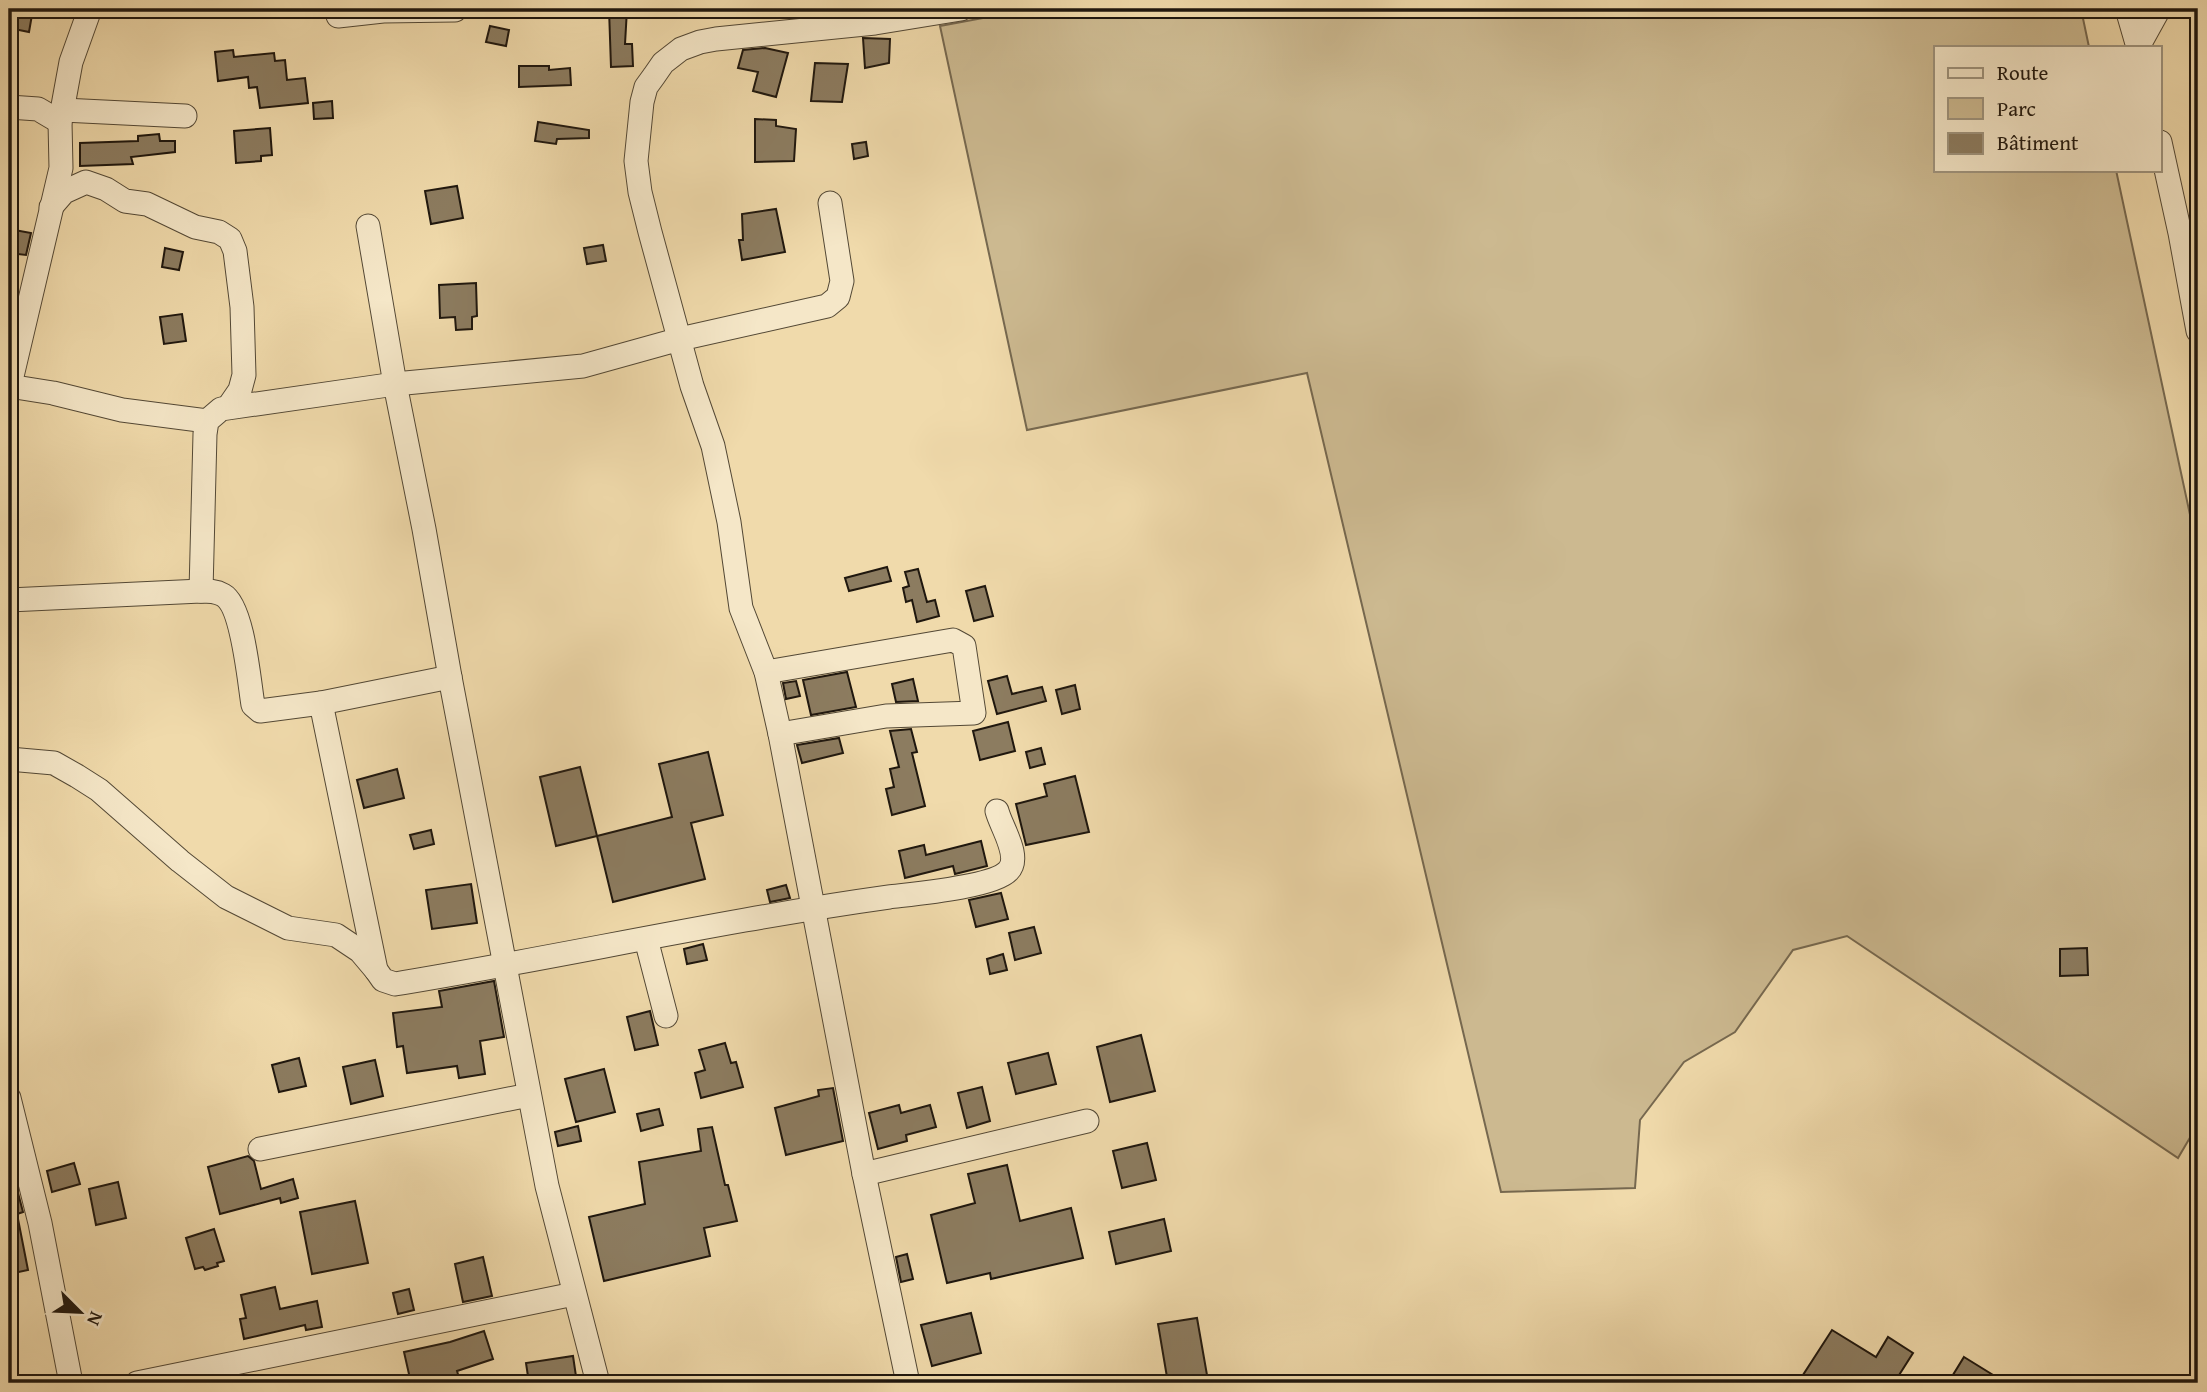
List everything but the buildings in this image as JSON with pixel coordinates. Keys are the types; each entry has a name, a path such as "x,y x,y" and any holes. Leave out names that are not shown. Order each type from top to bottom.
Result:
{"street":[{"path":"90,9 71,62 62,116 61,169 9,388 63,395 122,410 207,421"},
{"path":"340,9 338,16 383,11 455,10"},
{"path":"908,1383 864,1174 780,734 766,673 741,608 729,522 713,446 692,386 646,218 636,161 646,87 663,63 681,49 700,41 875,23 961,9"},
{"path":"2127,9 2138,46"},
{"path":"2139,46 2158,9"},
{"path":"9,107 38,109 62,116 185,116"},
{"path":"2162,148 2189,232 2198,331"},
{"path":"51,207 64,192 86,183 106,189 125,201 147,204 195,227 219,232 230,239 235,251 243,307 244,375 240,390 229,406"},
{"path":"201,591 202,499 207,421 220,409 395,384 583,366 827,306 838,297 842,281 830,203"},
{"path":"368,226 395,384 547,1186 598,1383"},
{"path":"9,600 201,591 224,595 232,603 238,621 253,705 266,711 321,703 450,677"},
{"path":"766,673 953,640 964,646 974,713 886,716 780,734"},
{"path":"321,703 376,970"},
{"path":"9,759 54,763 77,776 99,790 180,862 226,897 288,928 336,935 360,951 383,980 396,984 813,908 940,890 994,879 1009,870 1013,859 997,811"},
{"path":"646,939 666,1016"},
{"path":"260,1149 529,1094"},
{"path":"9,1098 40,1223 71,1383"},
{"path":"864,1174 1087,1121"},
{"path":"137,1383 574,1294"}],"green space":[{"path":"1032,9 2081,9 2089,46 1934,46 1934,172 2116,172 2198,552 2198,1124 2178,1158 1847,936 1793,950 1735,1032 1684,1062 1640,1120 1635,1188 1501,1192 1307,373 1027,430 940,26"}]}
